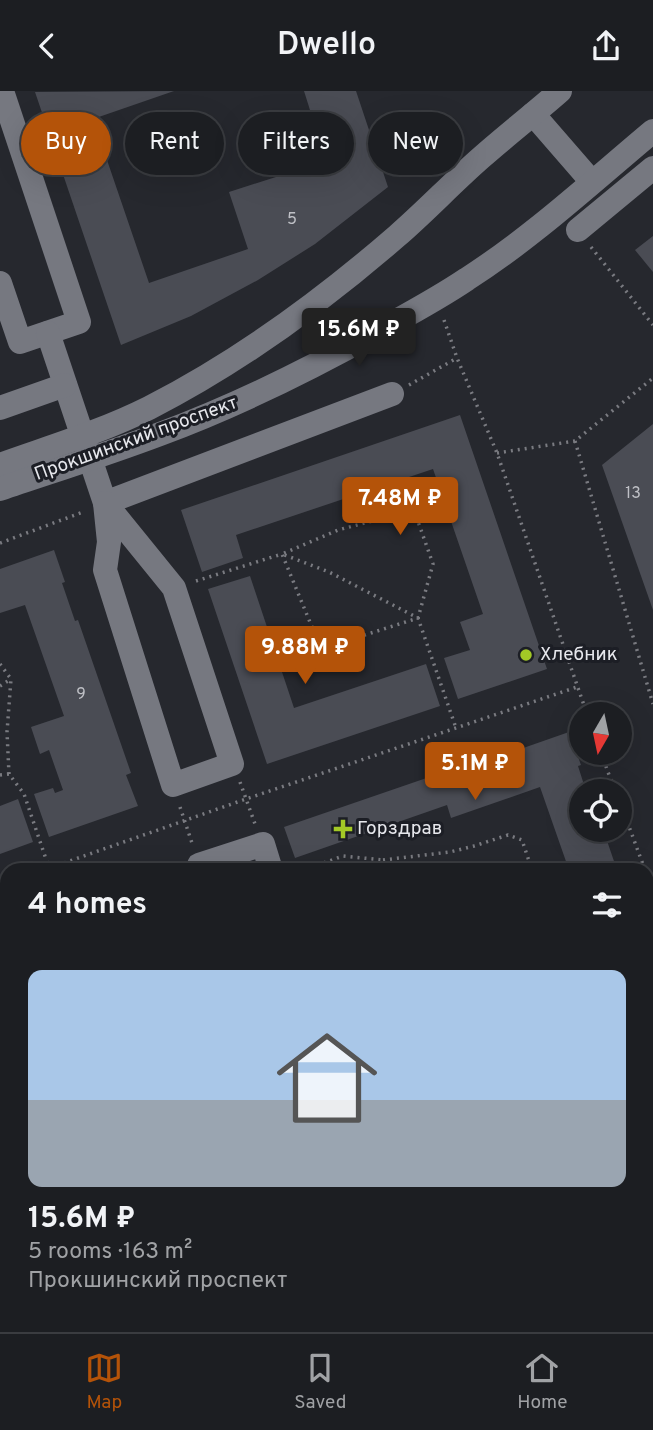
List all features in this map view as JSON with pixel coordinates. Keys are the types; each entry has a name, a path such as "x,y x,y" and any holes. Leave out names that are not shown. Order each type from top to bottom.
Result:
{"street":[{"path":"0,283 20,342 79,323 2,91"},
{"name":"Прокшинский проспект","path":"0,489 86,447 288,324 330,293 400,234 482,157 560,91"},
{"path":"533,114 592,182"},
{"name":"Прокшинский проспект","path":"0,464 161,434 331,357 470,278 551,218 653,131"},
{"path":"578,230 653,168"},
{"path":"48,333 105,503 109,542 105,571 173,785 233,764 174,588 105,503"},
{"path":"0,408 65,385"},
{"path":"105,503 392,394"},
{"path":"211,863 263,844 269,863"}],"path":[{"path":"578,230 653,325"},
{"path":"437,298 457,358 497,453 583,702"},
{"path":"392,394 457,358"},
{"path":"497,453 575,441 653,378"},
{"path":"575,441 653,704"},
{"path":"0,543 105,503"},
{"path":"174,588 282,554 338,530 414,510 433,564 418,618 456,728"},
{"path":"282,554 321,649 418,618"},
{"path":"282,554 329,572 418,618"},
{"path":"0,664 11,679 7,732 9,775 24,794 45,863"},
{"path":"0,686 11,679"},
{"path":"64,863 577,687"},
{"path":"233,764 263,844"},
{"path":"0,775 9,775"},
{"path":"173,785 199,863"},
{"path":"324,863 343,856 383,860 450,852 508,835 522,840 530,863"},
{"path":"632,835 642,863"},
{"path":"383,860 386,863"}],"building":[{"path":"174,91 111,113 42,112 35,92"},
{"path":"304,91 356,91 368,127 368,175 384,175 388,187 315,244 258,280 191,316 121,345 63,175 111,175 111,172 149,283 248,249 229,192 282,175 354,175 354,112 311,112"},
{"path":"653,236 653,272 635,250"},
{"path":"460,415 547,669 458,699 444,658 470,650 460,622 483,614 433,469 236,535 243,558 202,572 181,510"},
{"path":"653,424 653,610 602,465"},
{"path":"54,550 75,621 78,620 131,773 126,775 138,806 49,837 34,794 53,788 55,793 63,790 49,750 40,754 31,727 64,716 25,605 0,613 0,569"},
{"path":"250,576 294,708 426,664 440,706 267,764 208,589"},
{"path":"569,732 569,765 581,765 578,766 582,779 569,779 569,842 607,842 615,863 567,863 540,787 451,818 447,805 295,858 284,827 508,750 509,753"},
{"path":"18,799 33,842 0,854 0,806"}],"place":[{"name":"Хлебник","path":"526,655"},
{"name":"Горздрав","path":"343,829"}]}
